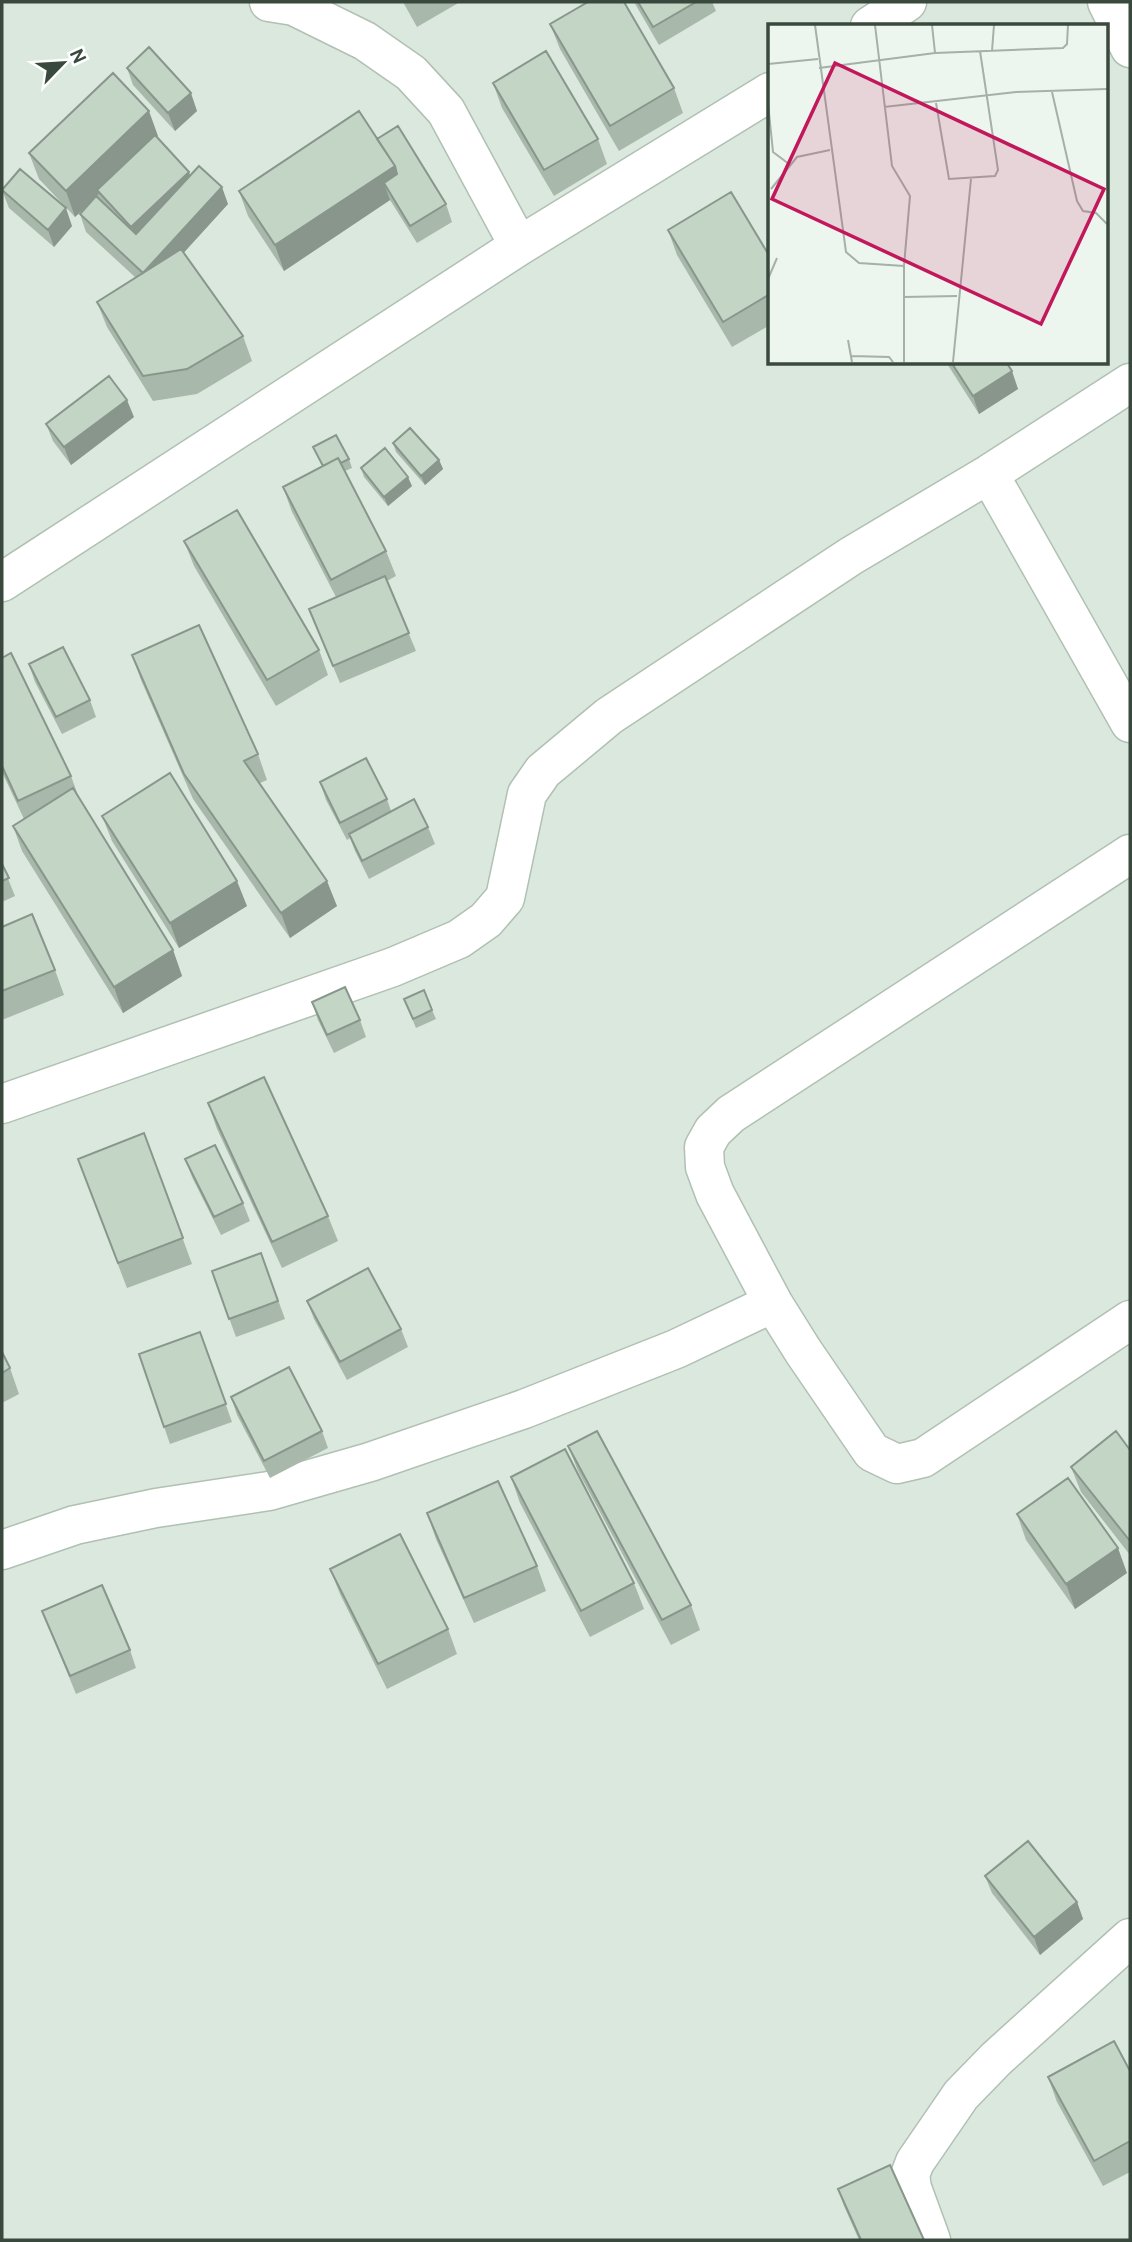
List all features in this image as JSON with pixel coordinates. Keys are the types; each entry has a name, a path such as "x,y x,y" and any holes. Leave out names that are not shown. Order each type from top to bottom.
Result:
{"street":[{"path":"873,24 907,2"},
{"path":"1107,2 1130,48"},
{"path":"286,3 365,41 411,73 446,111 519,246"},
{"path":"2,582 519,246 768,93"},
{"path":"2,1104 393,967 459,939 486,920 505,898 527,794 543,771 620,709 851,556 989,474 1130,383"},
{"path":"989,474 1130,723"},
{"path":"1130,854 731,1114 712,1131 704,1147 705,1167 715,1194 773,1303 872,1452 897,1464 923,1458 1130,1320"},
{"path":"2,1550 75,1525 156,1508 269,1491 370,1462 524,1409 663,1354 773,1303"},
{"path":"931,2240 912,2188 910,2175 915,2162 961,2095 996,2059 1130,1938"}],"shaded area":[{"path":"2,2 1130,2 1130,2240 2,2240"}],"building":[{"path":"588,2 624,2 674,88 610,126 550,24"},
{"path":"638,2 696,2 653,27"},
{"path":"149,47 191,93 168,113 127,68"},
{"path":"546,51 598,139 544,170 493,83"},
{"path":"113,73 149,111 66,191 29,153"},
{"path":"359,111 395,166 275,245 239,191"},
{"path":"398,126 446,204 410,226 384,183 397,174 395,166 377,139"},
{"path":"155,135 189,172 131,227 97,190"},
{"path":"199,166 222,187 143,273 80,214 96,196 136,234"},
{"path":"20,169 66,208 48,230 2,190"},
{"path":"731,192 768,254 768,295 723,322 668,230"},
{"path":"181,249 243,336 187,369 143,376 97,302"},
{"path":"952,364 1007,364 1012,371 973,396"},
{"path":"109,376 127,400 64,447 46,424"},
{"path":"410,428 439,460 421,476 393,443"},
{"path":"336,435 349,459 341,463 338,458 323,466 313,447"},
{"path":"385,448 408,477 384,497 361,468"},
{"path":"338,458 386,551 331,580 283,487"},
{"path":"237,510 319,650 267,680 184,541"},
{"path":"385,576 409,633 333,666 309,609"},
{"path":"199,625 258,754 244,761 327,881 281,913 184,774 132,655"},
{"path":"63,647 90,700 56,717 29,664"},
{"path":"11,653 71,776 18,801 2,766 2,658"},
{"path":"366,758 387,799 340,823 320,782"},
{"path":"170,773 237,881 170,923 102,816"},
{"path":"73,788 173,950 114,987 13,826"},
{"path":"414,799 428,827 362,861 349,834"},
{"path":"2,864 9,878 2,881"},
{"path":"32,914 55,970 2,991 2,927"},
{"path":"345,987 360,1020 327,1035 312,1002"},
{"path":"424,990 432,1010 413,1019 404,999"},
{"path":"264,1077 328,1216 272,1242 208,1103"},
{"path":"144,1133 183,1238 118,1263 78,1159"},
{"path":"215,1145 243,1203 214,1217 185,1159"},
{"path":"261,1253 278,1301 229,1319 212,1271"},
{"path":"368,1268 401,1329 340,1362 307,1301"},
{"path":"200,1332 226,1404 164,1427 139,1354"},
{"path":"2,1352 10,1368 2,1373"},
{"path":"289,1367 322,1431 264,1461 231,1397"},
{"path":"597,1431 691,1605 662,1620 568,1446"},
{"path":"1116,1431 1130,1450 1130,1541 1071,1467"},
{"path":"565,1449 634,1583 581,1611 511,1477"},
{"path":"1068,1478 1118,1548 1066,1584 1017,1514"},
{"path":"498,1481 537,1566 464,1598 427,1513"},
{"path":"400,1534 448,1629 378,1664 330,1569"},
{"path":"102,1585 130,1650 70,1676 42,1611"},
{"path":"1028,1841 1077,1902 1034,1937 985,1876"},
{"path":"1114,2041 1130,2071 1130,2141 1094,2161 1048,2077"},
{"path":"890,2165 924,2240 861,2240 838,2189"}]}
